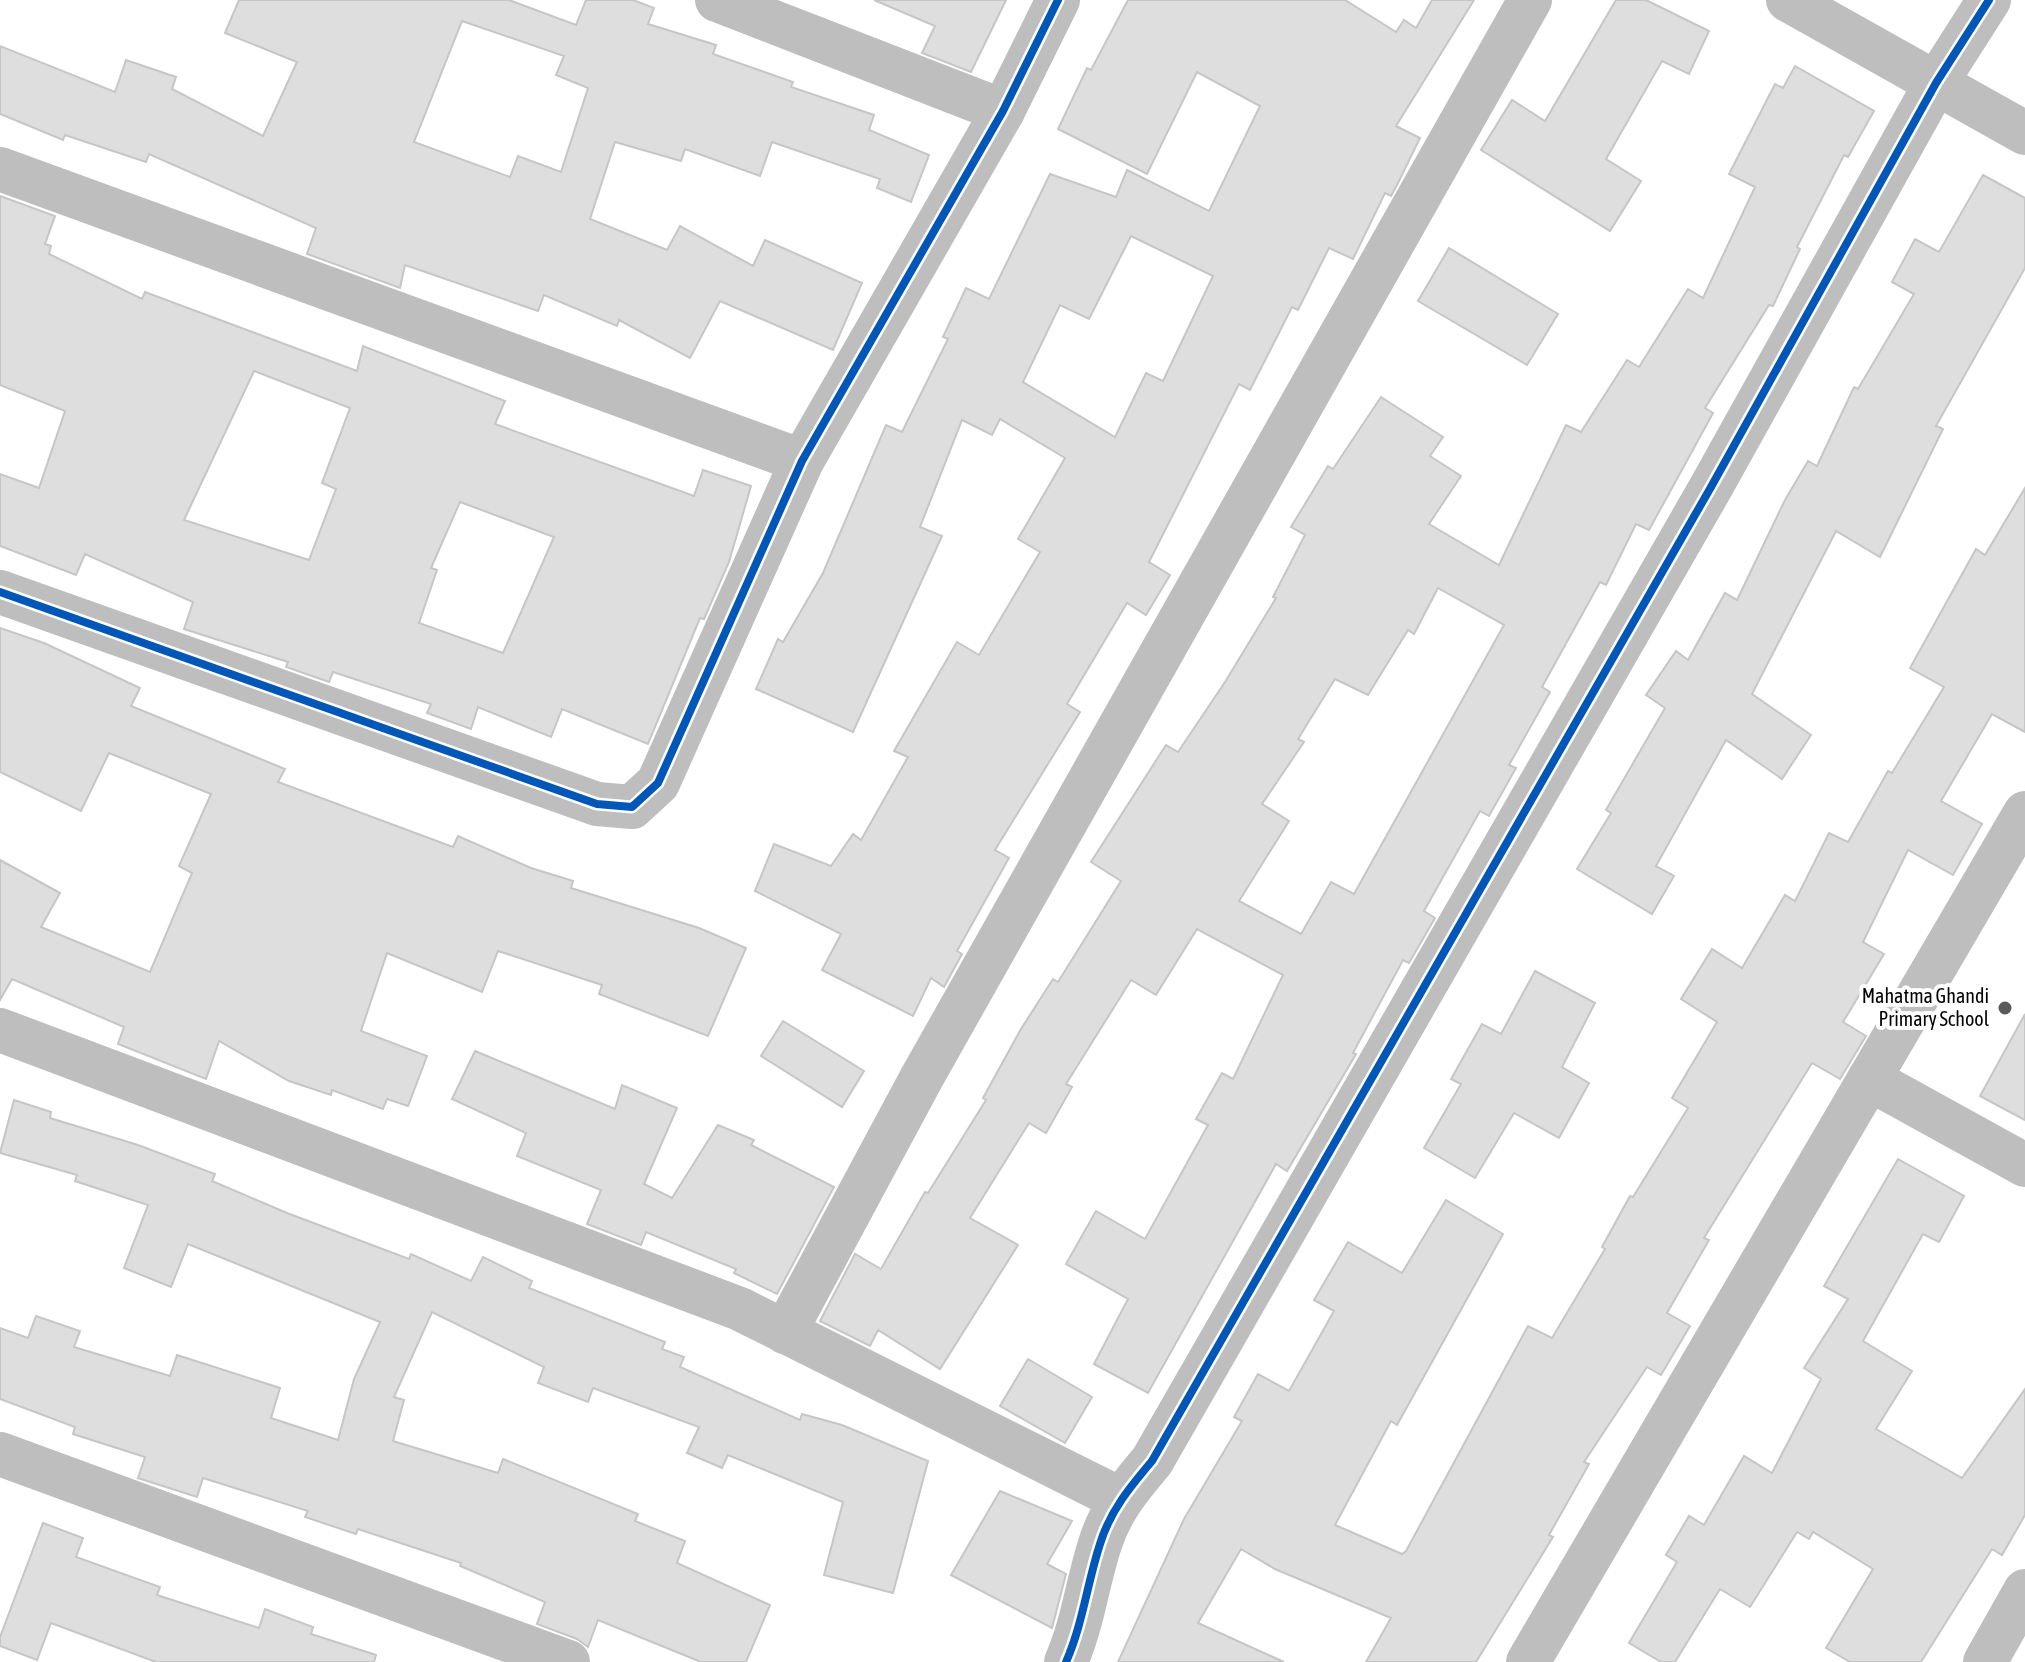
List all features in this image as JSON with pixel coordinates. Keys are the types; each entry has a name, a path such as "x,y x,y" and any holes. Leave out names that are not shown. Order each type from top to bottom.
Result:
{"street":[{"path":"717,0 1003,111"},
{"path":"0,592 597,804 632,807 658,783 802,461 1003,111 1058,0"},
{"path":"785,1332 922,1077 1530,0"},
{"path":"1788,0 2025,133"},
{"path":"1066,1662 1081,1628 1100,1543 1120,1499 1152,1461 1704,501 1936,83 1989,0"},
{"path":"0,169 802,461"},
{"path":"1528,1662 2025,813"},
{"path":"0,1030 725,1303 1120,1499"},
{"path":"1869,1079 2025,1165"},
{"path":"0,1454 568,1662"},
{"path":"1985,1662 2025,1591"}],"building":[{"path":"239,0 509,0 576,25 586,0 633,0 654,8 648,24 716,45 713,54 793,82 791,87 874,115 869,130 929,155 911,202 877,188 880,179 772,142 760,176 685,149 681,161 615,142 590,219 667,250 680,226 753,266 765,240 862,283 833,350 720,301 690,358 619,320 617,326 544,295 538,311 405,265 400,288 307,254 316,228 149,154 146,162 65,135 63,140 0,114 0,46 115,92 126,60 176,77 172,89 263,136 297,62 225,33","holes":["462,21 564,56 556,75 588,88 561,172 518,156 510,177 414,142"]},
{"path":"874,0 1006,0 971,72 922,53 935,26"},
{"path":"1128,0 1345,0 1396,32 1404,20 1416,28 1432,0 1474,0 1396,126 1420,138 1391,196 1385,193 1353,259 1329,248 1298,310 1292,307 1250,390 1239,384 1149,562 1170,575 1146,615 1127,603 1067,704 1080,712 995,850 1009,858 957,951 962,954 944,987 931,978 913,1016 822,970 841,934 755,891 774,844 831,866 853,834 861,840 908,757 894,751 957,642 979,655 1040,552 1018,539 1065,458 1000,419 992,435 962,420 920,527 942,536 853,732 756,689 778,639 783,642 823,573 886,425 902,432 948,339 943,337 966,288 989,299 1050,174 1116,197 1127,170 1209,211 1260,106 1197,72 1147,174 1058,129 1087,68 1091,70","holes":["1131,236 1213,276 1163,381 1146,373 1115,437 1023,382 1060,305 1089,319"]},
{"path":"1616,0 1646,0 1709,31 1689,74 1662,61 1606,159 1641,181 1610,231 1481,150 1512,100 1545,121"},
{"path":"1795,66 1874,111 1848,157 1844,155 1797,247 1800,249 1773,306 1769,305 1705,408 1713,413 1649,530 1636,524 1606,585 1600,582 1542,687 1550,692 1509,765 1516,768 1489,816 1480,811 1424,911 1435,918 1409,963 1403,960 1353,1053 1356,1054 1287,1171 1276,1164 1148,1393 1094,1364 1128,1299 1066,1264 1096,1211 1145,1239 1208,1125 1196,1119 1222,1073 1233,1079 1283,975 1197,929 1156,995 1131,980 1066,1084 1072,1087 1046,1133 1029,1123 970,1218 1018,1245 940,1369 878,1330 870,1346 820,1321 855,1254 881,1269 925,1192 928,1193 986,1100 983,1098 1021,1029 1053,979 1058,982 1121,881 1091,862 1166,745 1178,752 1225,682 1276,598 1273,597 1305,535 1291,527 1328,466 1333,469 1381,397 1443,437 1430,456 1461,476 1429,524 1499,565 1566,425 1581,432 1627,360 1639,367 1688,289 1703,298 1755,187 1729,174 1775,84 1783,88","holes":["1438,588 1504,625 1354,894 1331,882 1301,934 1239,901 1289,821 1262,804 1304,742 1298,739 1335,679 1368,695 1408,630 1414,634"]},
{"path":"1983,175 2025,198 2025,268 1936,426 1943,429 1880,557 1836,531 1752,694 1811,735 1782,779 1726,740 1656,866 1674,876 1652,914 1577,869 1611,813 1606,810 1665,708 1646,695 1676,651 1688,660 1725,593 1737,600 1785,500 1808,461 1817,466 1854,387 1858,389 1914,294 1892,282 1915,239 1939,252"},
{"path":"0,196 55,216 45,244 51,246 49,254 142,299 145,292 357,371 363,346 505,401 495,424 694,496 703,470 751,486 729,562 704,619 700,618 648,744 562,709 551,737 478,707 471,729 427,713 431,704 333,672 329,682 286,667 288,662 184,629 193,602 85,554 76,575 0,546 0,474 39,488 65,411 0,385","holes":["254,371 350,408 322,483 336,489 309,560 184,520","460,502 554,537 503,653 419,623 437,570 431,568"]},
{"path":"1449,248 1558,314 1527,365 1418,301"},
{"path":"2025,488 2025,732 1992,714 1941,801 1982,824 1953,875 1908,850 1863,942 1884,954 1843,1022 1866,1036 1840,1079 1812,1063 1704,1238 1709,1240 1667,1313 1690,1326 1661,1375 1647,1367 1584,1462 1589,1464 1549,1535 1553,1537 1476,1662 1366,1662 1391,1618 1275,1569 1241,1549 1198,1623 1284,1662 1118,1662 1184,1519 1242,1421 1234,1417 1258,1374 1289,1391 1334,1311 1314,1300 1348,1242 1402,1273 1446,1200 1503,1234 1397,1425 1391,1421 1335,1525 1402,1554 1406,1551 1528,1326 1552,1338 1605,1249 1602,1247 1630,1196 1633,1197 1688,1108 1672,1098 1717,1022 1681,999 1712,949 1742,968 1785,895 1795,901 1829,833 1848,842 1888,771 1892,773 1944,687 1910,668 1976,549 1985,555"},
{"path":"0,628 44,643 140,688 131,706 285,769 278,782 453,847 458,836 531,868 573,881 571,888 699,928 746,948 708,1036 599,994 602,985 498,951 482,992 387,953 361,1031 427,1056 408,1106 387,1099 383,1109 332,1090 331,1095 289,1081 219,1041 206,1079 118,1044 124,1027 12,979 0,1000 0,860 60,893 41,927 150,972 192,873 179,866 211,794 109,753 81,811 0,772"},
{"path":"1535,971 1595,1003 1562,1067 1589,1083 1559,1138 1514,1113 1475,1178 1424,1148 1461,1084 1451,1079 1482,1024 1501,1034"},
{"path":"2025,1014 2025,1120 1980,1096"},
{"path":"783,1021 864,1071 842,1107 761,1056"},
{"path":"475,1051 615,1109 622,1085 677,1108 644,1184 672,1198 718,1125 754,1140 751,1145 834,1187 777,1294 734,1273 736,1269 646,1232 641,1245 587,1224 601,1190 517,1156 526,1133 452,1099"},
{"path":"14,1100 51,1112 50,1118 138,1145 215,1174 212,1181 287,1213 409,1259 411,1254 471,1281 483,1257 532,1281 529,1288 665,1342 662,1349 684,1357 680,1367 800,1420 802,1414 842,1425 928,1461 893,1593 824,1575 843,1502 728,1455 722,1468 687,1453 699,1427 593,1388 588,1402 538,1383 544,1367 432,1312 394,1397 404,1400 393,1441 498,1473 503,1459 638,1514 635,1521 685,1541 677,1563 770,1605 746,1662 701,1662 598,1620 588,1647 577,1639 537,1624 545,1602 460,1566 461,1563 358,1529 356,1534 305,1517 308,1511 203,1478 197,1497 138,1478 145,1457 73,1434 75,1427 0,1399 0,1328 28,1338 36,1316 80,1331 74,1347 170,1376 177,1355 280,1388 271,1418 338,1440 354,1379 380,1322 188,1244 171,1287 124,1268 148,1205 75,1181 77,1175 0,1153"},
{"path":"1898,1159 1964,1196 1939,1242 1923,1234 1863,1341 1912,1371 1876,1429 1962,1478 2025,1389 2025,1515 2002,1555 1992,1549 1921,1662 1850,1662 1826,1648 1873,1569 1813,1532 1809,1539 1797,1532 1750,1607 1720,1589 1675,1662 1661,1662 1629,1643 1677,1562 1666,1555 1689,1516 1704,1525 1744,1456 1772,1473 1821,1379 1804,1368 1848,1299 1824,1286"},
{"path":"1028,1359 1092,1397 1065,1443 1000,1406"},
{"path":"1000,1491 1072,1521 1047,1564 1066,1574 1052,1628 951,1575"},
{"path":"43,1523 83,1538 76,1557 160,1587 157,1595 259,1628 265,1609 313,1627 311,1634 376,1655 374,1662 156,1662 51,1623 37,1660 0,1646 0,1637"}],"cycle path":[{"path":"0,592 597,804 632,807 658,783 802,461 1003,111 1058,0"},
{"path":"1066,1662 1077,1633 1100,1544 1115,1510 1152,1461 1711,487 1936,83 1989,0"}],"place":[{"name":"Mahatma Ghandi Primary School","path":"2005,1008"}]}
